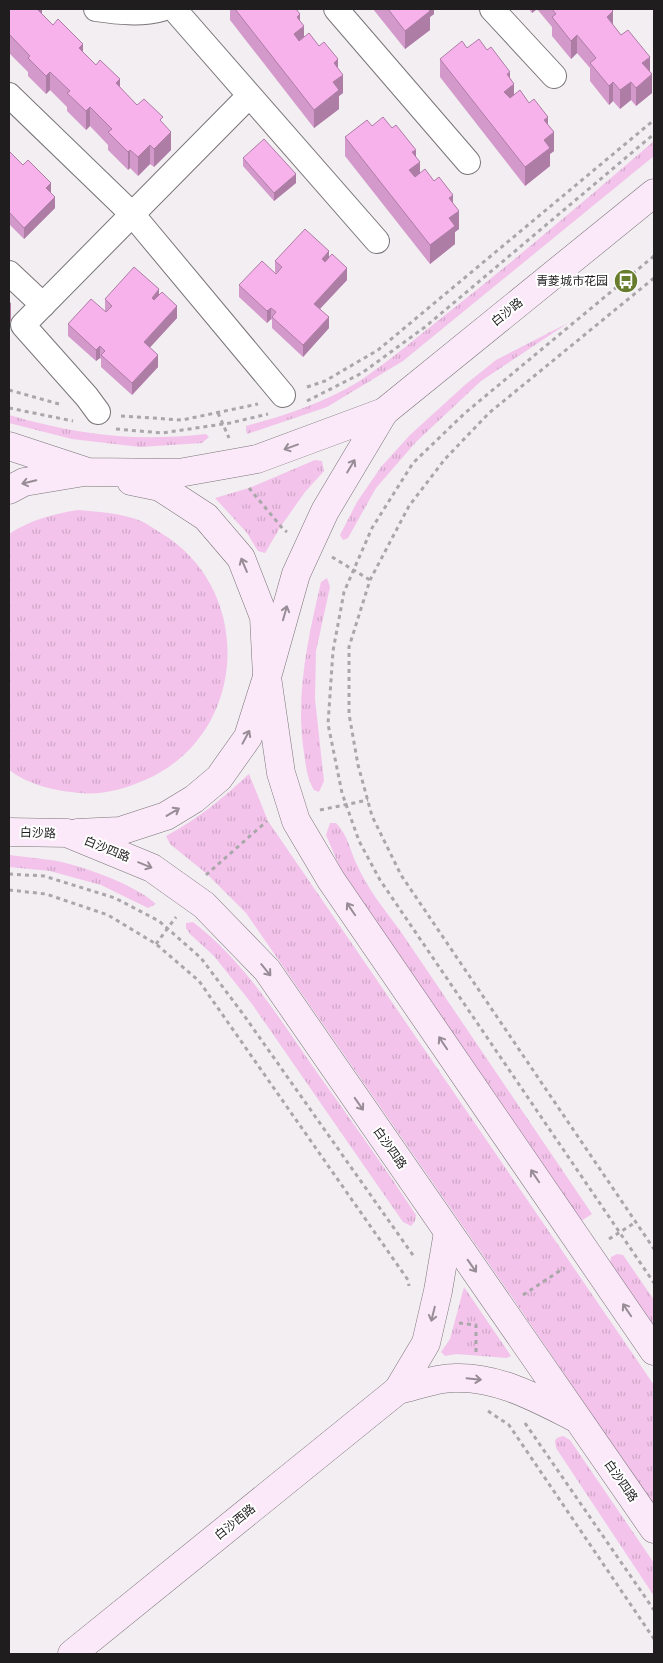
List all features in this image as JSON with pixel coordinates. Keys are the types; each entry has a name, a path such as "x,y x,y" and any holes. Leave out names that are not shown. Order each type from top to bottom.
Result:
{"main road":[{"name":"白沙路","path":"384,412 654,193"},
{"path":"9,490 24,482 88,472 179,473 257,459 384,412"},
{"path":"9,815 24,824 67,834 120,831 166,816 194,799 219,778 248,736 296,574 309,544 325,511 384,412"},
{"path":"9,446 88,472 160,487 206,517 241,558 264,617 267,677 281,773 296,821 331,880 654,1351"},
{"name":"白沙路","path":"9,832 67,834"},
{"name":"白沙四路","path":"67,834 152,868 204,905 267,970 654,1529"},
{"path":"398,1390 426,1342 438,1291 448,1232"},
{"path":"398,1390 452,1378 496,1382 535,1397 578,1418"},
{"name":"白沙西路","path":"72,1654 398,1390"}],"street":[{"path":"96,9 118,12 155,11 162,9"},
{"path":"174,9 377,241"},
{"path":"336,9 468,162"},
{"path":"492,9 554,76"},
{"path":"9,95 132,214 288,403"},
{"path":"104,420 87,397 23,325 249,96"},
{"path":"9,273 43,305"}],"path":[{"path":"104,420 120,416 182,420 256,404 288,403 378,350 654,120"},
{"path":"9,390 104,420 162,432 223,424 288,403 362,373 425,327 654,134"},
{"path":"654,256 465,413 413,463 372,528 344,592 333,651 328,724 342,793 358,841 380,880 654,1283"},
{"path":"654,278 489,413 445,459 409,506 370,580 349,647 349,714 358,764 372,816 401,875 654,1249"},
{"path":"9,408 75,422"},
{"path":"218,412 249,488 284,529 370,580"},
{"path":"156,944 207,874 268,821 368,800"},
{"path":"9,874 44,876 115,898 159,921 201,958 238,1007 438,1291"},
{"path":"9,890 46,894 108,915 156,944 199,981 408,1280 410,1290"},
{"path":"432,1319 476,1325 636,1222"},
{"path":"476,1325 475,1403 509,1425 654,1640"},
{"path":"524,1423 654,1610"}],"green space":[{"path":"654,141 654,156 403,361 327,407 247,434 246,426 317,403 345,390 370,374 505,267"},
{"path":"568,323 481,381 416,442 376,488 348,538 343,540 340,535 357,502 381,467 410,435 466,384 496,360"},
{"path":"9,415 59,428 106,435 155,437 206,434 209,437 202,443 140,447 72,439 9,423"},
{"path":"315,460 322,461 324,471 305,492 265,553 258,551 247,533 215,498 249,488"},
{"path":"78,510 126,516 144,522 161,533 192,558 213,589 225,625 227,661 220,698 204,731 179,759 145,780 121,789 97,793 80,793 52,789 25,780 9,770 9,534 42,518"},
{"path":"327,578 330,587 316,651 315,699 324,781 319,792 314,790 307,772 301,710 304,667 312,624 321,582"},
{"path":"249,774 268,821 654,1385 654,1506 246,913 207,874 170,844 166,836 210,808"},
{"path":"330,823 336,823 340,828 361,874 371,890 592,1214 581,1221 360,901 340,868 326,835"},
{"path":"9,855 63,862 106,876 135,890 156,904 148,908 101,885 50,871 9,867"},
{"path":"193,922 229,955 275,1011 416,1215 415,1221 411,1226 403,1222 252,1004 214,956 190,934 186,928 186,923"},
{"path":"617,1254 623,1255 654,1300 654,1329 610,1263 611,1257"},
{"path":"464,1287 511,1356 507,1358 456,1354 445,1356 441,1352 450,1339"},
{"path":"563,1436 570,1440 654,1563 654,1596 556,1448 555,1441"}],"building":[{"path":"9,9 39,9 53,25 58,19 83,44 79,48 96,65 100,60 120,79 116,83 137,105 144,99 163,117 160,120 171,132 154,149 150,145 138,157 130,150 128,152 108,132 112,129 90,107 86,111 67,93 70,91 50,72 46,76 28,58 30,56 9,34"},
{"path":"235,9 296,9 300,14 297,17 304,26 294,34 299,41 309,33 319,46 324,42 338,59 334,63 343,75 333,82 339,90 314,110"},
{"path":"388,9 428,9 430,11 405,31"},
{"path":"552,9 611,9 613,11 607,17 621,35 628,30 650,57 642,63 652,74 636,88 631,82 620,90 613,82 609,86 590,63 596,58 577,35 571,41 552,17 556,14"},
{"path":"479,39 487,50 491,47 510,72 507,74 514,84 504,92 510,98 520,90 529,103 534,99 548,117 544,120 554,132 544,140 550,148 525,167 440,59 462,41 467,48"},
{"path":"383,117 392,128 396,125 416,150 412,152 420,162 409,170 415,177 425,169 434,181 439,177 453,195 449,198 459,211 449,218 455,226 430,245 345,137 367,120 372,126"},
{"path":"264,139 296,174 274,193 243,158"},
{"path":"9,151 23,165 28,160 51,183 46,188 55,197 24,228 9,212"},
{"path":"305,229 329,251 322,259 325,262 332,254 347,268 314,304 329,317 303,345 272,317 276,312 271,308 267,311 239,285 262,261 276,274 282,267 275,261"},
{"path":"134,267 159,289 152,298 154,300 162,292 177,306 144,342 158,355 132,383 101,355 105,351 100,346 96,350 68,324 91,299 106,312 112,306 105,299"}],"place":[{"name":"青菱城市花园","path":"626,281"}]}
